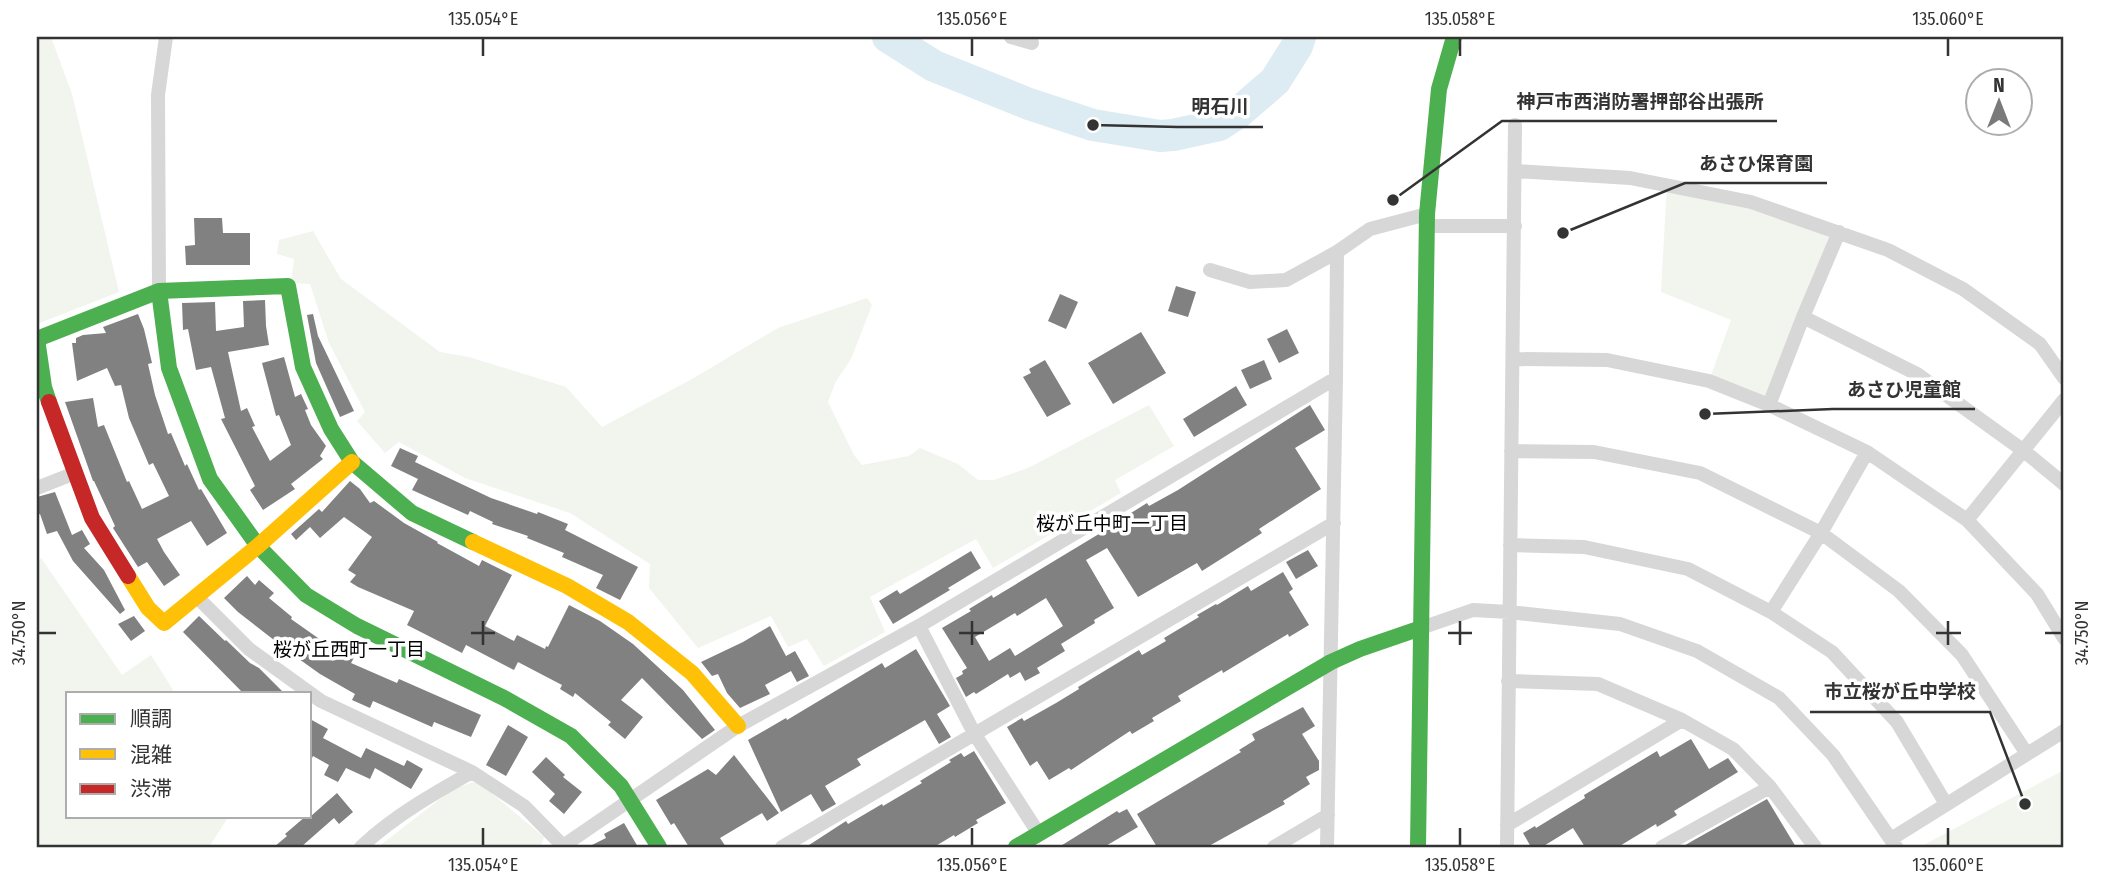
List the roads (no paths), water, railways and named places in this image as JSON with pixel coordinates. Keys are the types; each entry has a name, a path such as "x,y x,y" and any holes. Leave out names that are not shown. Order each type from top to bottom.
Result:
{"street":[{"path":"166,37 158,95 159,291 169,368 211,479 258,546 306,595 357,626 505,698 571,736 621,786 659,847"},
{"path":"1012,37 1032,43"},
{"path":"1418,847 1416,820 1427,220 1439,89 1454,37"},
{"path":"1507,847 1516,125"},
{"path":"1516,171 1630,178 1751,202 1888,250 1963,289 2040,344 2064,378"},
{"path":"1210,270 1250,282 1286,280 1370,229 1427,220 1515,226"},
{"path":"1769,405 1839,232"},
{"path":"1327,847 1337,251"},
{"path":"352,462 258,546 164,623 148,608 92,517 40,388 37,339 159,291 288,286 303,367 331,429 352,462 412,513 567,586 628,622 692,673 738,726"},
{"path":"1803,317 1917,374 2024,451 2064,484"},
{"path":"1513,359 1606,359 1709,381 1769,405 1867,452 1967,520 2037,594 2064,638"},
{"path":"312,694 472,772 524,806 562,847 738,726 919,626 1336,378"},
{"path":"1967,520 2064,400"},
{"path":"1511,451 1594,452 1700,473 1821,533 1899,592 1962,655 2026,754"},
{"path":"1771,612 1821,533 1867,452"},
{"path":"37,488 75,473"},
{"path":"782,847 1334,523"},
{"path":"1510,545 1584,547 1688,569 1771,612 1832,652 1897,722 1946,804"},
{"path":"196,596 249,649 309,692"},
{"path":"1016,847 1331,662 1360,649 1473,610 1620,624 1697,651 1779,698 1833,755 1893,843 1946,804 2064,731"},
{"path":"919,626 974,733 1039,834"},
{"path":"1508,681 1598,684 1682,720 1732,749 1770,787 1815,847"},
{"path":"1507,825 1682,720"},
{"path":"362,847 374,835 429,796 472,772"},
{"path":"1662,847 1770,787"},
{"path":"1274,847 1328,815"}],"waterway":[{"path":"888,37 934,66 1029,104 1093,125 1160,136 1219,125 1239,112 1275,81 1300,37"}],"place":[{"name":"明石川","path":"1093,125"},
{"name":"神戸市西消防署押部谷出張所","path":"1393,200"},
{"name":"あさひ保育園","path":"1563,233"},
{"name":"あさひ児童館","path":"1705,414"},
{"name":"市立桜が丘中学校","path":"2025,804"}],"district":[{"name":"桜が丘中町一丁目","path":"1112,523"},
{"name":"桜が丘西町一丁目","path":"349,649"}]}
